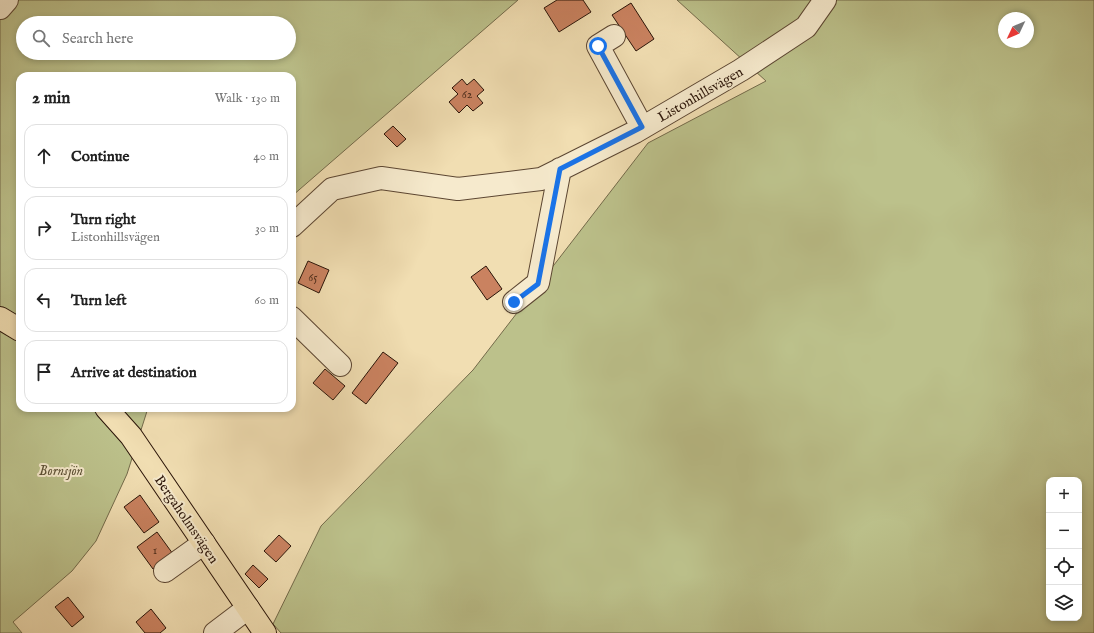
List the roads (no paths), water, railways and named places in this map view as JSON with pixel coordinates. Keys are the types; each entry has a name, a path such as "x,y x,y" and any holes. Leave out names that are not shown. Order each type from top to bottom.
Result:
{"main road":[{"path":"0,318 16,328"},
{"name":"Bergaholmsvägen","path":"110,412 131,436 265,633"}],"street":[{"path":"0,8 7,0"},
{"name":"Listonhillsvägen","path":"296,222 332,189 381,178 458,189 541,179 642,127 741,70 806,27 825,0"},
{"path":"614,36 598,46 642,127"},
{"path":"514,302 538,284 560,169"},
{"path":"296,322 340,365"},
{"path":"165,571 204,543"},
{"path":"215,633 248,608"}],"park label":[{"name":"Bornsjön","path":"61,470"}]}
